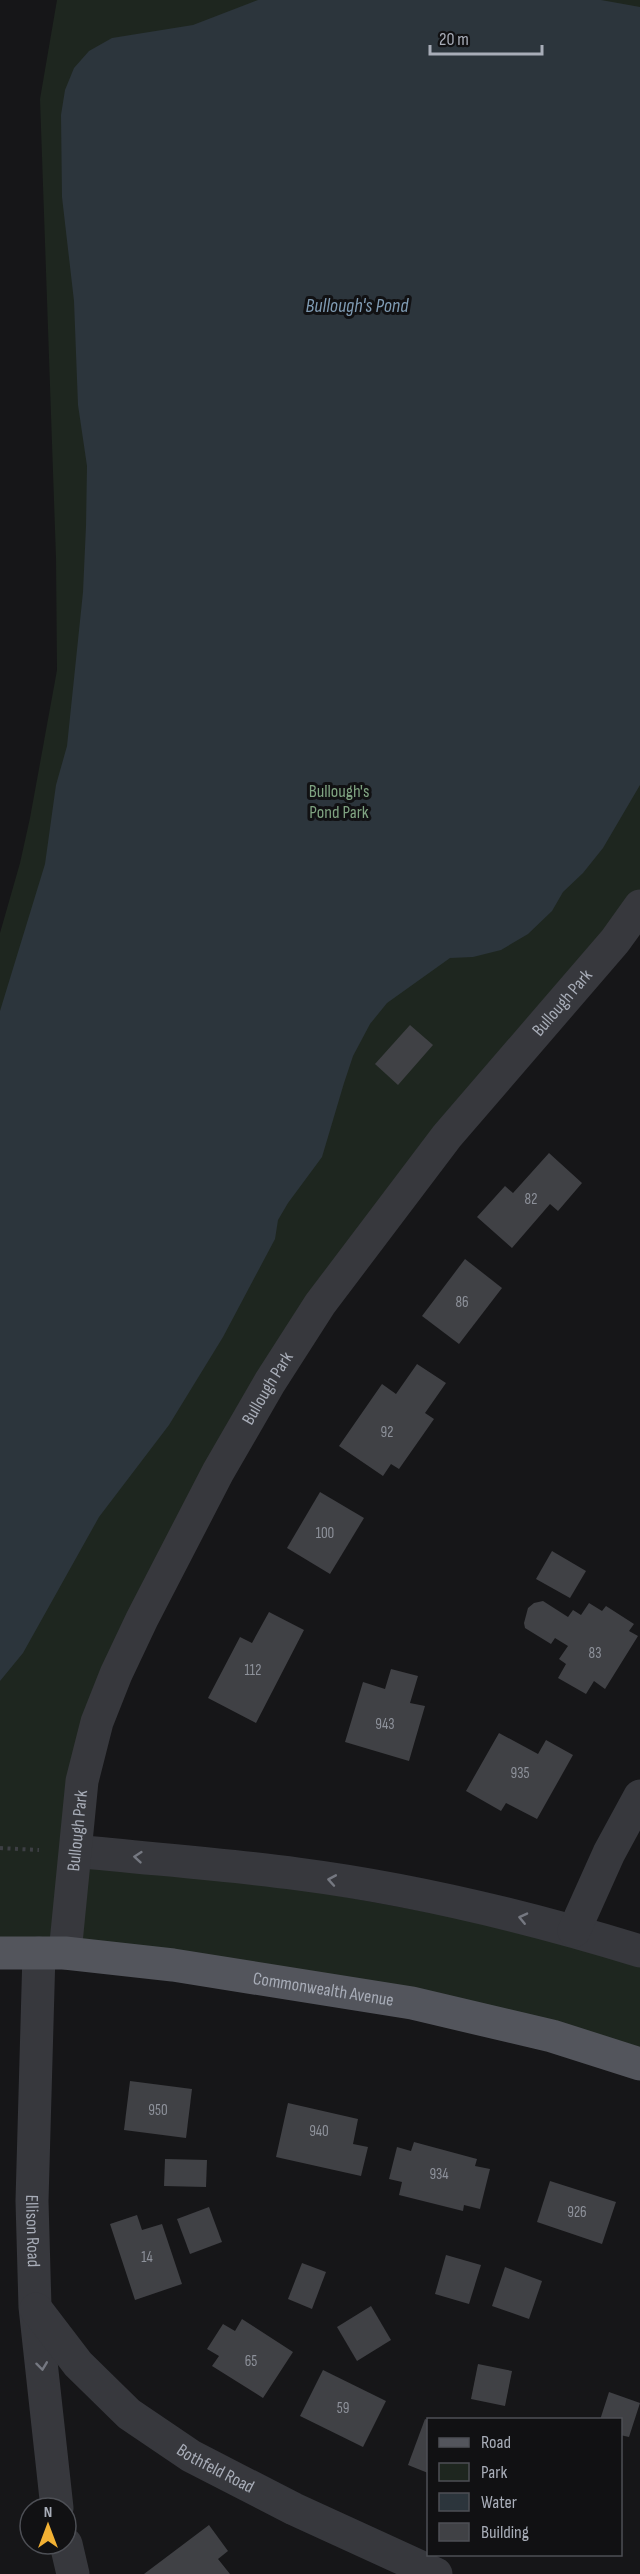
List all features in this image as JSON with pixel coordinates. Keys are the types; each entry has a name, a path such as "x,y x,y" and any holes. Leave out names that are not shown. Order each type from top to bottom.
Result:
{"main road":[{"name":"Commonwealth Avenue","path":"0,1953 52,1953 174,1965 412,2003 552,2036 640,2064"}],"street":[{"name":"Bullough Park","path":"52,1953 76,1851 86,1763 100,1714 116,1674 172,1558 270,1382 320,1304 447,1136 615,941 640,906"},
{"path":"574,1931 609,1852 640,1796"},
{"path":"76,1851 300,1874 440,1899 574,1931 640,1951"},
{"name":"Ellison Road","path":"52,1953 32,2201 35,2307 56,2496"},
{"name":"Bothfeld Road","path":"35,2307 78,2364 129,2414 191,2456 294,2509 436,2574"},
{"path":"69,2556 73,2574"}],"green space":[{"name":"Bullough's Pond","path":"57,0 640,0 640,906 320,1304 142,1619 76,1850 117,1855 640,1951 640,2064 552,2036 0,1953 0,933 30,818 57,670 56,558 40,99"}],"water":[{"name":"Bullough's Pond","path":"258,0 601,0 640,7 640,785 603,848 583,873 563,892 552,911 528,934 501,950 473,957 450,958 387,1003 370,1024 353,1056 322,1157 278,1220 275,1239 223,1337 169,1425 99,1517 23,1653 0,1681 0,1011 45,864 56,785 67,746 83,592 86,526 87,466 78,405 74,301 62,197 61,115 65,90 74,68 89,51 112,38 193,25"}],"building":[{"path":"410,1025 433,1045 398,1085 375,1064"},
{"path":"549,1153 582,1183 558,1211 550,1204 512,1248 477,1217 505,1186 513,1193"},
{"path":"465,1259 502,1288 459,1344 422,1316"},
{"path":"417,1364 446,1383 425,1413 434,1419 399,1469 391,1464 383,1476 339,1446 382,1384 396,1394"},
{"path":"320,1492 364,1518 330,1574 287,1548"},
{"path":"552,1551 586,1571 570,1598 536,1579"},
{"path":"543,1601 568,1617 573,1610 581,1615 589,1603 602,1611 606,1606 634,1624 629,1631 638,1636 605,1689 594,1681 586,1694 558,1678 566,1664 559,1659 568,1646 555,1638 551,1644 525,1628 524,1623 528,1608 534,1603"},
{"path":"269,1612 304,1630 256,1723 208,1698 240,1637 252,1643"},
{"path":"391,1669 418,1676 410,1703 425,1706 409,1761 345,1742 363,1682 385,1689"},
{"path":"499,1733 538,1754 546,1740 573,1755 537,1819 506,1803 501,1811 466,1791"},
{"path":"130,2081 192,2089 186,2138 124,2130"},
{"path":"288,2103 358,2119 353,2144 368,2147 361,2176 276,2157"},
{"path":"414,2142 477,2159 475,2166 490,2169 480,2209 464,2205 463,2211 399,2195 402,2182 389,2179 397,2147 411,2151"},
{"path":"165,2159 207,2160 206,2187 164,2186"},
{"path":"550,2181 616,2202 602,2244 537,2222"},
{"path":"209,2207 222,2242 190,2254 177,2219"},
{"path":"137,2215 142,2230 162,2224 182,2284 135,2300 110,2224"},
{"path":"446,2255 481,2265 469,2304 435,2294"},
{"path":"302,2263 326,2272 312,2309 288,2299"},
{"path":"505,2267 542,2281 529,2319 492,2306"},
{"path":"371,2306 391,2340 357,2361 337,2327"},
{"path":"242,2319 293,2352 263,2398 212,2366 219,2356 207,2349 223,2324 235,2331"},
{"path":"478,2364 512,2371 505,2406 471,2399"},
{"path":"323,2370 386,2401 363,2447 300,2416"},
{"path":"609,2392 640,2403 629,2437 622,2435 622,2418 601,2418"},
{"path":"425,2419 427,2420 427,2473 408,2465"},
{"path":"209,2525 228,2551 218,2559 230,2574 144,2574"}],"park label":[{"name":"Bullough's Pond Park","path":"339,801"}]}
